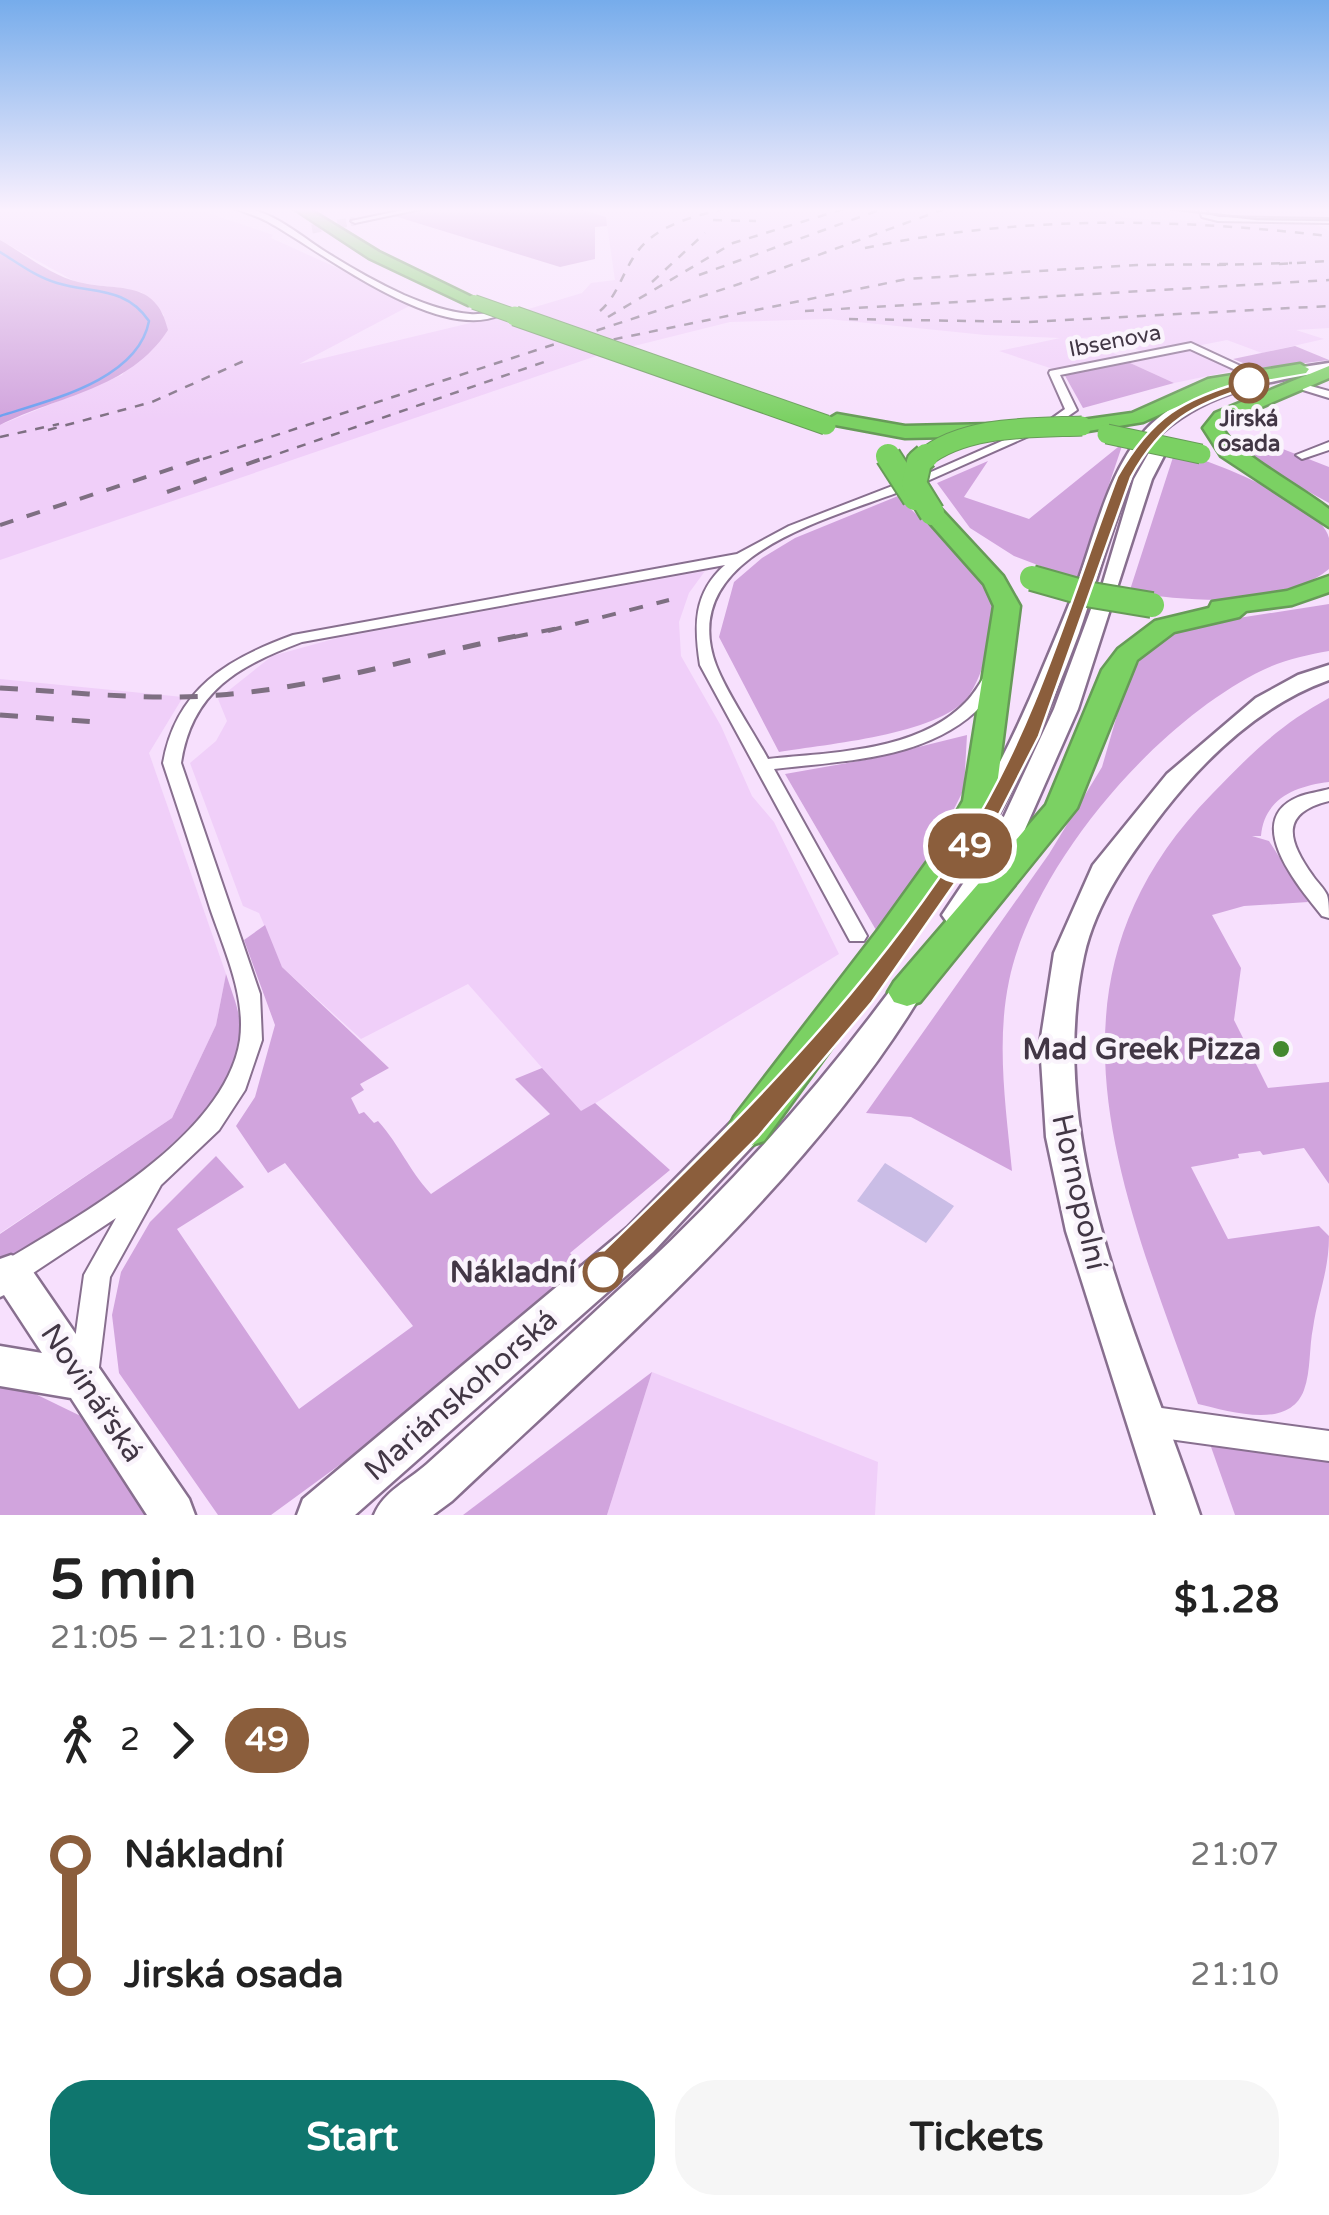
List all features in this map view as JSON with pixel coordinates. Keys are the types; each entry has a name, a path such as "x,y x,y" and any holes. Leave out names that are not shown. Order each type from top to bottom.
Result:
{"highway":[{"path":"427,279 485,305 864,438 888,456 906,490 932,512 983,554 1032,578 1092,595 1152,604 1231,608"},
{"path":"435,279 485,305 856,425 918,432 1022,432"},
{"path":"748,1129 891,939 946,859 979,800 1008,619 1004,593 988,573 946,537 917,491 913,476 924,456 962,438 1082,429 1136,418 1196,389 1257,376 1329,368"},
{"path":"1329,368 1222,416 1214,424 1214,436 1221,446 1329,512"},
{"path":"1082,429 1202,454 1283,486 1329,520"},
{"path":"907,992 1060,808 1116,670 1142,637 1231,608 1314,592"}],"main road":[{"name":"Mariánskohorská","path":"336,1502 640,1240 748,1129 886,969 977,836 1029,736 1143,479 1154,441 1227,400 1329,368"},
{"name":"Mariánskohorská","path":"396,1515 436,1485 676,1261 814,1113 907,992 1008,836 1066,709 1094,594"},
{"name":"Hornopolní","path":"1178,1515 1101,1288 1064,1150 1056,1054 1068,951 1096,878 1148,808 1250,712 1289,688 1329,672"},
{"name":"Novinářská","path":"6,1276 84,1380 173,1515"},
{"path":"0,1366 27,1367 84,1380"}],"street":[{"path":"371,279 440,312 464,319 485,305"},
{"name":"Ibsenova","path":"1050,424 1072,410 1054,373 1191,346 1257,376"},
{"path":"1307,388 1329,395"},
{"path":"921,479 1022,432"},
{"path":"1302,455 1329,446"},
{"path":"856,936 708,665 702,630 708,596 742,558 786,532 900,488"},
{"path":"6,1276 152,1180 211,1122 242,1070 254,1031 250,994 172,763 172,740 202,694 257,652 298,638 742,558"},
{"path":"763,766 912,740 946,727 983,694 999,662"},
{"path":"1329,794 1304,801 1288,811 1282,824 1288,858 1329,911"},
{"path":"84,1380 98,1274 152,1180"},
{"path":"1146,1421 1329,1446"}],"shaded area":[{"path":"0,279 67,279 134,290 154,302 168,330 134,366 92,389 0,425"},
{"path":"70,279 361,279 415,303 299,364 525,310 582,293 591,283 615,279 1329,279 1329,328 1296,330 1324,339 1262,353 1227,340 1150,355 1106,336 1081,338 1122,357 1056,370 999,351 1060,338 985,335 828,319 730,322 602,354 0,560 0,425 122,375 164,315 141,292"},
{"path":"1295,346 1329,360 1258,369 1233,359"},
{"path":"1188,350 1237,370 1174,383 1128,362"},
{"path":"1128,362 1174,383 1083,408 1064,374"},
{"path":"1260,440 1329,467 1329,503 1241,454 1250,443"},
{"path":"1123,443 1077,580 1014,556 970,528 937,483 988,461 964,497 1029,519"},
{"path":"1175,451 1261,484 1306,510 1329,538 1329,569 1308,583 1259,597 1206,600 1129,593"},
{"path":"898,496 966,558 989,588 993,625 975,685 953,710 907,729 779,752 719,637 734,582 762,558 795,538"},
{"path":"705,571 689,593 679,622 681,656 721,726 752,796 774,822 839,954 581,1112 468,984 361,1039 282,967 259,913 243,906 190,763 216,741 227,721 218,699 272,656 337,638"},
{"path":"1329,604 1329,651 1263,670 1223,693 1182,724 1105,801 1044,890 1022,936 1005,1004 1003,1076 1012,1171 911,1117 866,1113 1049,854 1102,767 1124,691 1146,648 1187,626"},
{"path":"0,679 183,697 149,753 226,974 216,1025 172,1118 0,1233"},
{"path":"1329,698 1329,782 1283,797 1268,813 1261,836 1252,836 1269,841 1308,902 1244,906 1212,915 1241,968 1234,1020 1268,1088 1329,1082 1329,1184 1304,1148 1263,1155 1260,1151 1238,1154 1239,1158 1191,1167 1228,1239 1319,1226 1329,1236 1304,1390 1296,1403 1285,1410 1257,1415 1198,1404 1142,1245 1120,1167 1107,1090 1106,1014 1121,939 1155,866 1212,794 1240,766 1280,730"},
{"path":"967,735 964,789 928,861 876,930 785,774 870,759"},
{"path":"265,925 282,967 389,1068 360,1084 364,1090 351,1098 359,1114 364,1112 374,1123 378,1121 431,1194 550,1114 515,1079 542,1068 581,1111 595,1103 670,1170 570,1253 585,1268 371,1442 271,1515 218,1515 119,1373 112,1315 121,1272 150,1222 216,1156 244,1187 177,1229 299,1409 413,1326 285,1163 268,1173 236,1126 255,1097 275,1025 244,940"},
{"path":"226,974 240,1020 239,1048 225,1081 203,1113 139,1172 0,1265 0,1234 172,1118 216,1025"},
{"path":"652,1372 878,1462 875,1515 607,1515"},
{"path":"652,1372 607,1515 463,1515"},
{"path":"0,1384 21,1387 93,1422 148,1515 0,1515"},
{"path":"1210,1444 1329,1462 1329,1515 1235,1515"}],"building":[{"path":"885,1163 954,1206 926,1243 857,1201"}],"waterway":[{"path":"0,416 66,394 110,373 141,341 149,321 119,296 46,279"}],"railway":[{"path":"600,311 622,279"},
{"path":"652,282 656,279"},
{"path":"608,317 673,279"},
{"path":"203,459 754,279"},
{"path":"596,343 912,279"},
{"path":"805,311 1329,280"},
{"path":"849,319 1029,322 1329,306"},
{"path":"48,430 152,402 246,360"},
{"path":"263,459 547,361"},
{"path":"0,437 59,424"},
{"path":"0,525 210,456"},
{"path":"167,492 270,456"},
{"path":"548,631 669,600"},
{"path":"514,637 559,628"},
{"path":"0,688 193,697 259,691 526,634"},
{"path":"0,715 96,722"}],"bus line":[{"name":"49","path":"603,1272 640,1240 748,1129 863,996 886,969 977,836 1029,736 1124,477 1143,442 1170,416 1211,395 1249,383"}],"place":[{"name":"Jirská osada","path":"1249,383"},
{"name":"Mad Greek Pizza","path":"1281,1049"},
{"name":"Nákladní","path":"603,1272"}]}
